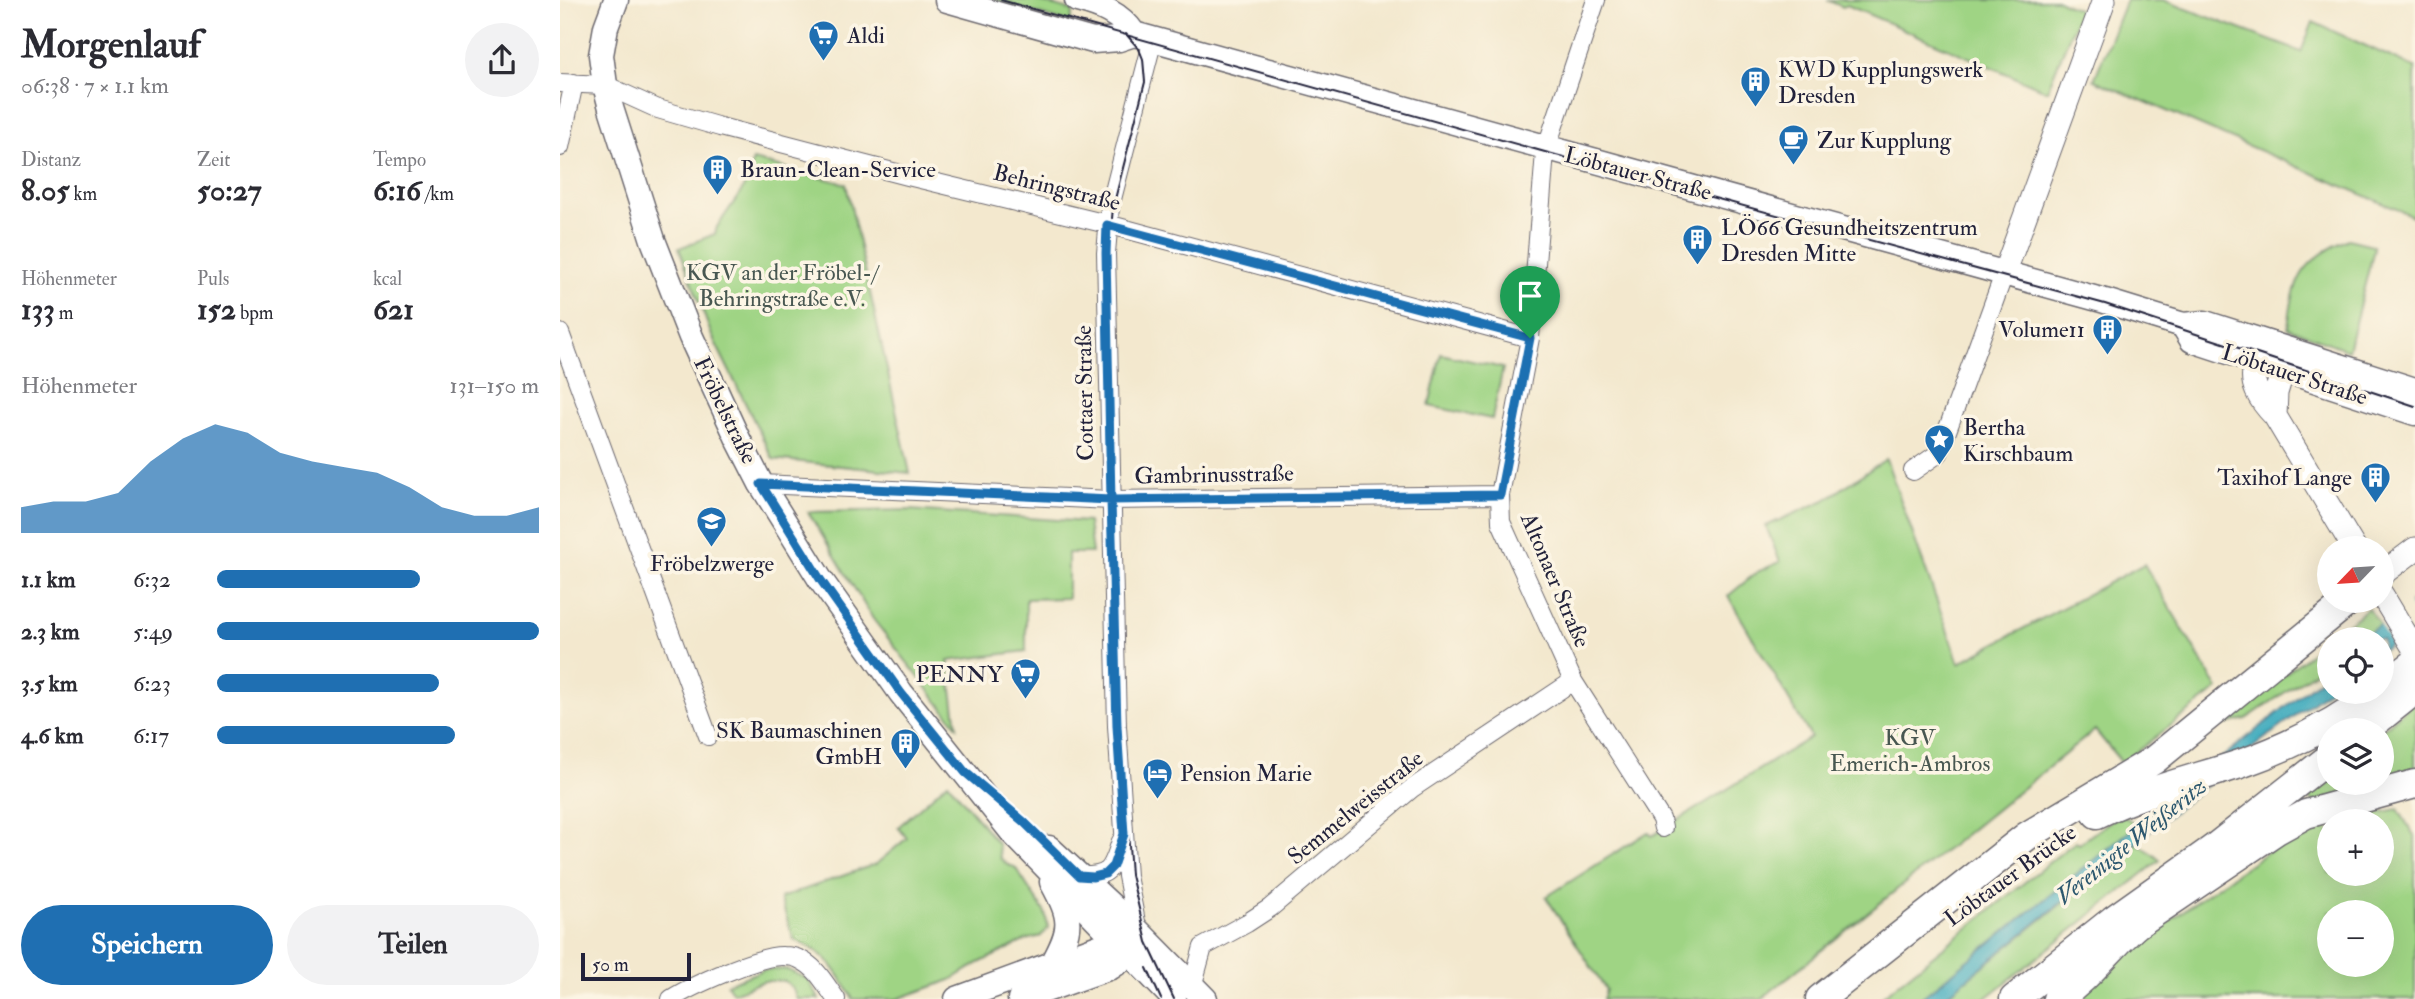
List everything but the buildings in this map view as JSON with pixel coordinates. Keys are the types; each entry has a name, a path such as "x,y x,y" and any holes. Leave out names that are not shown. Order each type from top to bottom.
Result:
{"main road":[{"name":"Fröbelstraße","path":"616,0 606,27 601,55 605,85 645,215 691,337 761,484 863,642 1013,833 1128,942 1191,995"},
{"name":"Löbtauer Straße","path":"947,0 1093,41 1143,37 2105,301 2183,325 2201,321 2265,353 2415,390"},
{"name":"Löbtauer Straße","path":"1077,0 1114,13 1143,37"},
{"name":"Löbtauer Straße","path":"2265,353 2283,370 2415,413"},
{"path":"1820,999 2027,836 2154,760 2334,613"},
{"name":"Löbtauer Brücke","path":"2394,679 2415,663"},
{"path":"2380,718 2415,690"},
{"name":"Löbtauer Brücke","path":"1848,999 2026,858 2070,829 2141,795 2280,748 2333,722 2359,704"},
{"path":"2014,999 2113,920 2213,849 2317,767"},
{"name":"Fröbelstraße","path":"965,772 1024,822 1079,876 1128,942"},
{"path":"2057,999 2082,980 2136,925 2277,830 2306,814 2415,784"},
{"path":"1043,863 1063,903 1069,928 1064,944 1052,965"},
{"path":"957,999 1052,965 1128,942"},
{"path":"1020,999 1111,967 1128,942"}],"street":[{"name":"Altonaer Straße","path":"1596,0 1546,148 1530,338 1500,495 1500,522 1573,681 1661,819 1663,828"},
{"path":"1913,471 1939,453 2105,0"},
{"name":"Cottaer Straße","path":"1128,942 1127,876 1117,726 1106,253 1107,225 1143,37"},
{"name":"Behringstraße","path":"560,146 567,83 605,85 636,102 720,127 1107,225 1530,338"},
{"path":"560,333 708,736"},
{"path":"2265,353 2252,377 2265,407 2275,416 2347,536"},
{"path":"2275,416 2276,393 2283,370"},
{"name":"Gambrinusstraße","path":"761,484 1111,500 1500,495"},
{"path":"2394,565 2415,549"},
{"path":"2393,613 2415,650"},
{"name":"Semmelweisstraße","path":"1191,995 1203,947 1270,908 1411,789 1573,681"},
{"name":"Cottaer Straße","path":"1079,876 1105,874 1113,866 1124,834"},
{"path":"671,999 748,964 783,956 808,964 821,977 832,996"}],"green space":[{"path":"991,0 1033,0 1073,11 1070,23"},
{"path":"1827,0 2058,0 2080,10 2047,91 1847,5 1843,7"},
{"path":"2126,0 2163,0 2301,52 2313,22 2415,68 2415,217 2094,80"},
{"name":"KGV an der Fröbel-/ Behringstraße e.V.","path":"753,160 846,184 910,473 773,459 712,336 679,248 715,234 743,189"},
{"path":"2348,239 2373,245 2374,249 2348,350 2288,328 2293,296 2303,273 2320,255"},
{"path":"1441,354 1503,368 1492,419 1429,406"},
{"name":"KGV Emerich-Ambros","path":"1886,459 1959,663 2144,564 2218,689 2122,763 2095,730 1761,999 1603,999 1606,990 1546,897 1648,832 1652,836 1811,737 1728,596 1757,572 1780,562 1766,526 1825,500"},
{"path":"909,510 1088,522 1092,553 1068,553 1068,598 1026,599 1026,651 948,661 957,726 873,619 808,512"},
{"path":"2362,613 2372,613 2380,625 2377,627 2344,627"},
{"path":"2317,648 2317,670 2246,719 2219,726"},
{"path":"2415,701 2415,771 2394,778 2394,719"},
{"path":"2317,778 2317,795 2339,795 2314,803 2301,791"},
{"path":"948,782 998,844 1000,858 1015,867 1045,913 1048,928 1041,936 1026,940 951,980 897,999 853,999 822,956 794,940 780,898 876,864 907,838 898,827"},
{"path":"2398,809 2415,837 2415,999 2072,999 2135,947 2200,899 2274,847 2317,825 2317,886 2394,886 2394,810"},
{"path":"2120,814 2138,825 1920,999 1879,999 2066,849 2076,842 2079,844"},
{"path":"2138,843 2160,860 1985,999 1942,999"},
{"path":"785,969 808,979 819,999 797,999 793,989 785,981 764,981 733,993 727,984 763,970"}],"water":[{"path":"2415,599 2415,624 2394,642 2394,627 2377,627"},
{"name":"Vereinigte Weißeritz","path":"2317,682 2317,699 1942,999 1920,999"}],"pier":[{"path":"2407,600 2415,613 2415,629 2394,646 2394,627 2381,627 2378,622 2394,613 2394,610"}],"tram line":[{"path":"1001,0 1545,152 2105,304 2415,406"},
{"path":"1126,34 1139,49 1143,59 1145,82 1113,207 1109,253 1121,726 1131,875 1147,942 1174,999"},
{"path":"1147,968 1161,999"}],"place":[{"name":"Aldi","path":"824,62"},
{"name":"KWD Kupplungswerk Dresden","path":"1755,109"},
{"name":"Zur Kupplung","path":"1794,167"},
{"name":"Braun-Clean-Service","path":"717,196"},
{"name":"LÖ66 Gesundheitszentrum Dresden Mitte","path":"1698,267"},
{"name":"Volume11","path":"2108,356"},
{"name":"Bertha Kirschbaum","path":"1940,467"},
{"name":"Taxihof Lange","path":"2375,504"},
{"name":"Fröbelzwerge","path":"712,549"},
{"name":"PENNY","path":"1026,701"},
{"name":"SK Baumaschinen GmbH","path":"905,770"},
{"name":"Pension Marie","path":"1157,800"}],"route":[{"path":"1530,338 1107,225 1111,500 761,484 863,642 965,772 1024,822 1079,876 1093,877 1105,874 1113,866 1124,834 1117,726 1111,500 1500,495 1530,338"}]}
